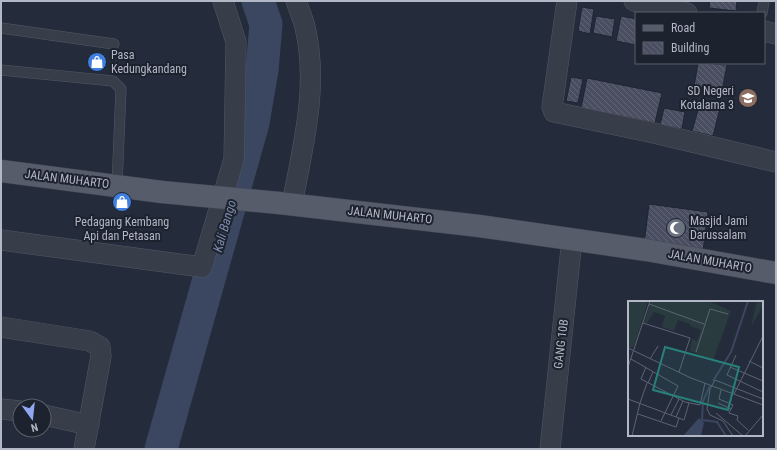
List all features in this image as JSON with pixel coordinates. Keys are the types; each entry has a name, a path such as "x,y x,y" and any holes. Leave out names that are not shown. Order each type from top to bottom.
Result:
{"main road":[{"name":"JALAN MUHARTO","path":"1,171 162,192 439,220 646,250 776,273"}],"street":[{"path":"1,240 202,267 234,159 236,42 223,1"},
{"path":"285,204 309,111 311,66 305,27 296,1"},
{"path":"567,1 552,107 554,112 654,133 776,162"},
{"path":"634,1 683,12"},
{"path":"765,31 776,34"},
{"name":"GANG 10B","path":"550,449 572,239"},
{"path":"1,327 90,341 100,347 101,356 84,449"},
{"path":"1,410 12,411"},
{"path":"52,417 88,425"}],"lane":[{"path":"762,12 764,1"},
{"path":"1,28 114,44"},
{"path":"1,70 113,81 117,83 120,89 117,186"}],"building":[{"path":"710,1 737,1 736,11 709,8"},
{"path":"582,7 594,9 590,34 578,31"},
{"path":"596,16 615,19 612,37 593,33"},
{"path":"621,16 635,19 635,45 616,41"},
{"path":"698,64 727,65 722,91 694,86"},
{"path":"571,77 583,79 578,103 566,101"},
{"path":"587,78 662,93 655,123 581,108"},
{"path":"700,103 720,108 713,136 692,131"},
{"path":"664,108 685,112 682,129 660,125"},
{"name":"Masjid Jami Darussalam","path":"649,204 708,212 703,251 644,244"}],"waterway":[{"name":"Kali Bango","path":"161,449 253,123 262,70 266,24 258,1"}],"place":[{"name":"Pasa Kedungkandang","path":"97,62"},
{"name":"SD Negeri Kotalama 3","path":"748,98"},
{"name":"Pedagang Kembang Api dan Petasan","path":"122,202"},
{"name":"Masjid Jami Darussalam","path":"676,228"}]}
